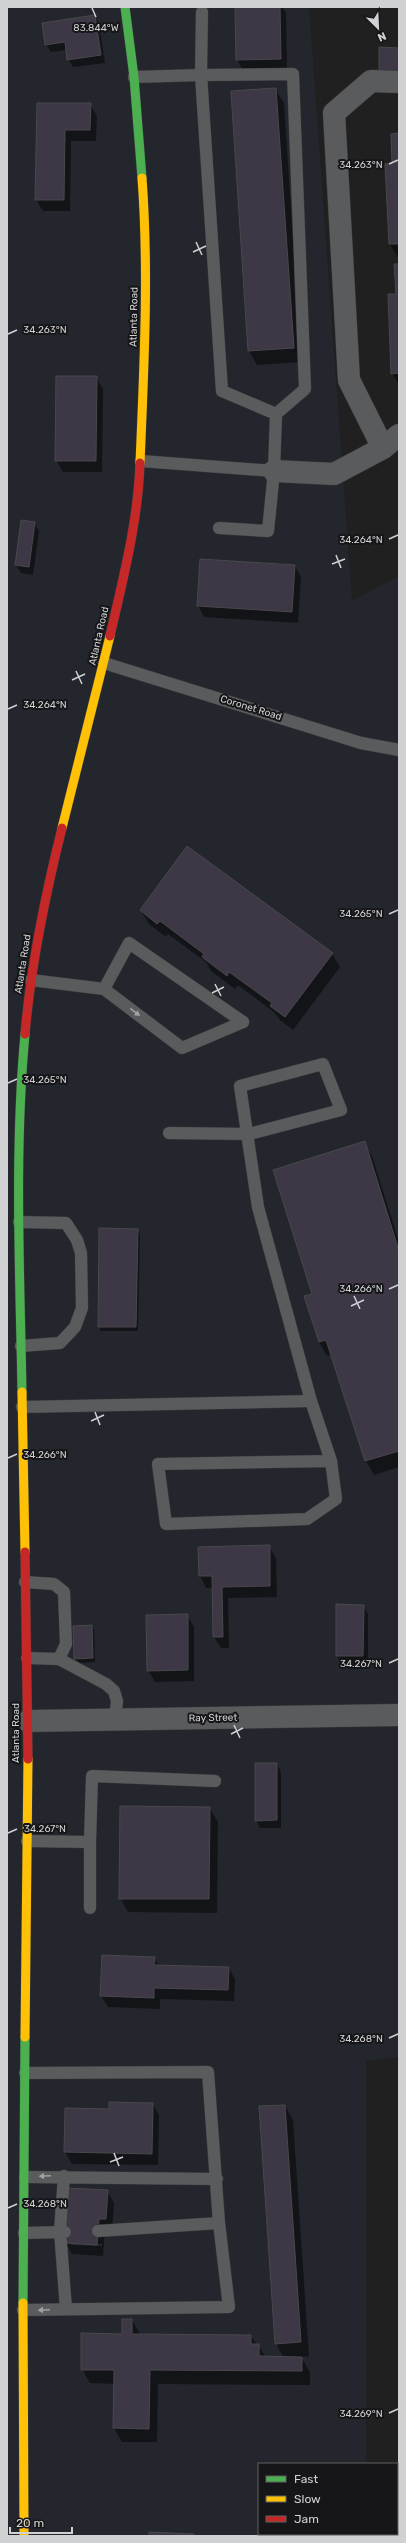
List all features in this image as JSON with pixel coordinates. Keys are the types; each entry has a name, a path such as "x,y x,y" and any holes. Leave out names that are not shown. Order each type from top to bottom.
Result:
{"main road":[{"name":"Atlanta Road","path":"24,2536 23,2310 28,1722 19,1222 20,1090 31,980 44,899 104,663 129,554 139,492 141,461 145,218 134,77 125,7"}],"street":[{"path":"274,471 334,474 391,442 349,380 334,113 371,80 399,82"},
{"name":"Ray Street","path":"28,1722 399,1715"}],"lane":[{"path":"202,12 201,75 222,391 276,414"},
{"path":"134,77 293,74 305,388 276,414 274,471 268,531 218,528"},
{"path":"141,461 274,471"},
{"name":"Coronet Road","path":"104,663 361,743 399,750"},
{"path":"31,980 104,989 182,1048 243,1022 129,943 104,989"},
{"path":"169,1133 248,1134 341,1110 323,1064 240,1086 248,1134 258,1207 311,1401 331,1461 336,1499 307,1519 166,1524 158,1464 331,1461"},
{"path":"19,1222 66,1224 77,1240 81,1253 82,1308 75,1327 60,1343 21,1346"},
{"path":"22,1407 311,1401"},
{"path":"25,1582 54,1584 64,1592 66,1644 59,1659"},
{"path":"26,1658 59,1659 106,1684 114,1691 117,1701 115,1720"},
{"path":"90,1908 92,1776 215,1781"},
{"path":"27,1841 90,1842"},
{"path":"23,2310 229,2307 219,2223 217,2179 208,2072 25,2074"},
{"path":"25,2177 64,2176 217,2179"},
{"path":"64,2176 63,2232 66,2309"},
{"path":"98,2231 219,2223"},
{"path":"24,2233 63,2232"}],"shaded area":[{"path":"7,7 309,7 352,601 399,576 399,2057 366,2061 366,2463 258,2463 258,2535 395,2536 7,2536"}],"building":[{"path":"235,7 280,7 281,59 236,60"},
{"path":"95,15 101,55 67,60 65,42 45,45 42,23"},
{"path":"379,47 399,48 399,72 379,71"},
{"path":"276,88 294,348 248,351 231,91"},
{"path":"37,103 91,103 90,130 65,130 64,200 35,200"},
{"path":"399,133 399,244 389,244 385,164 392,163 391,134"},
{"path":"394,264 399,264 399,373 391,374 388,294 396,294"},
{"path":"56,376 97,376 96,461 55,461"},
{"path":"21,520 35,522 29,567 15,565"},
{"path":"200,559 295,565 292,612 197,606"},
{"path":"187,846 333,953 285,1017 270,1006 272,1003 229,972 227,976 202,957 204,954 160,921 157,924 140,910"},
{"path":"365,1141 399,1251 399,1451 365,1461 326,1340 319,1342 304,1296 312,1294 273,1170"},
{"path":"99,1228 138,1229 136,1327 98,1327"},
{"path":"270,1545 270,1586 222,1587 223,1637 213,1637 212,1576 199,1576 198,1547"},
{"path":"336,1604 364,1605 363,1656 336,1656"},
{"path":"188,1614 188,1670 147,1671 146,1615"},
{"path":"92,1625 93,1658 74,1659 73,1626"},
{"path":"255,1763 277,1763 277,1820 255,1821"},
{"path":"120,1806 210,1807 209,1899 119,1899"},
{"path":"102,1955 155,1957 154,1965 229,1967 228,1990 154,1988 154,1998 100,1996"},
{"path":"109,2102 153,2103 152,2154 64,2152 65,2108 109,2109"},
{"path":"285,2105 301,2342 275,2344 259,2106"},
{"path":"68,2188 108,2190 106,2219 99,2219 97,2245 65,2243"},
{"path":"122,2319 132,2319 132,2334 251,2335 251,2344 259,2344 259,2356 302,2357 302,2371 150,2370 149,2429 113,2428 114,2370 81,2370 81,2333 122,2334"},
{"path":"149,2532 194,2534 194,2536 149,2536"}],"traffic: fast":[{"path":"125,7 134,77 142,178"},
{"path":"22,1392 19,1258 19,1168 25,1034"},
{"path":"23,2303 25,2037"}],"traffic: slow":[{"path":"140,463 145,284 142,178"},
{"path":"62,828 110,636"},
{"path":"22,1392 25,1552"},
{"path":"25,2037 28,1759"},
{"path":"23,2303 24,2536"}],"traffic: jam":[{"path":"110,636 125,572 133,529 139,485 140,463"},
{"path":"25,1034 39,930 62,828"},
{"path":"25,1552 28,1759"}]}
